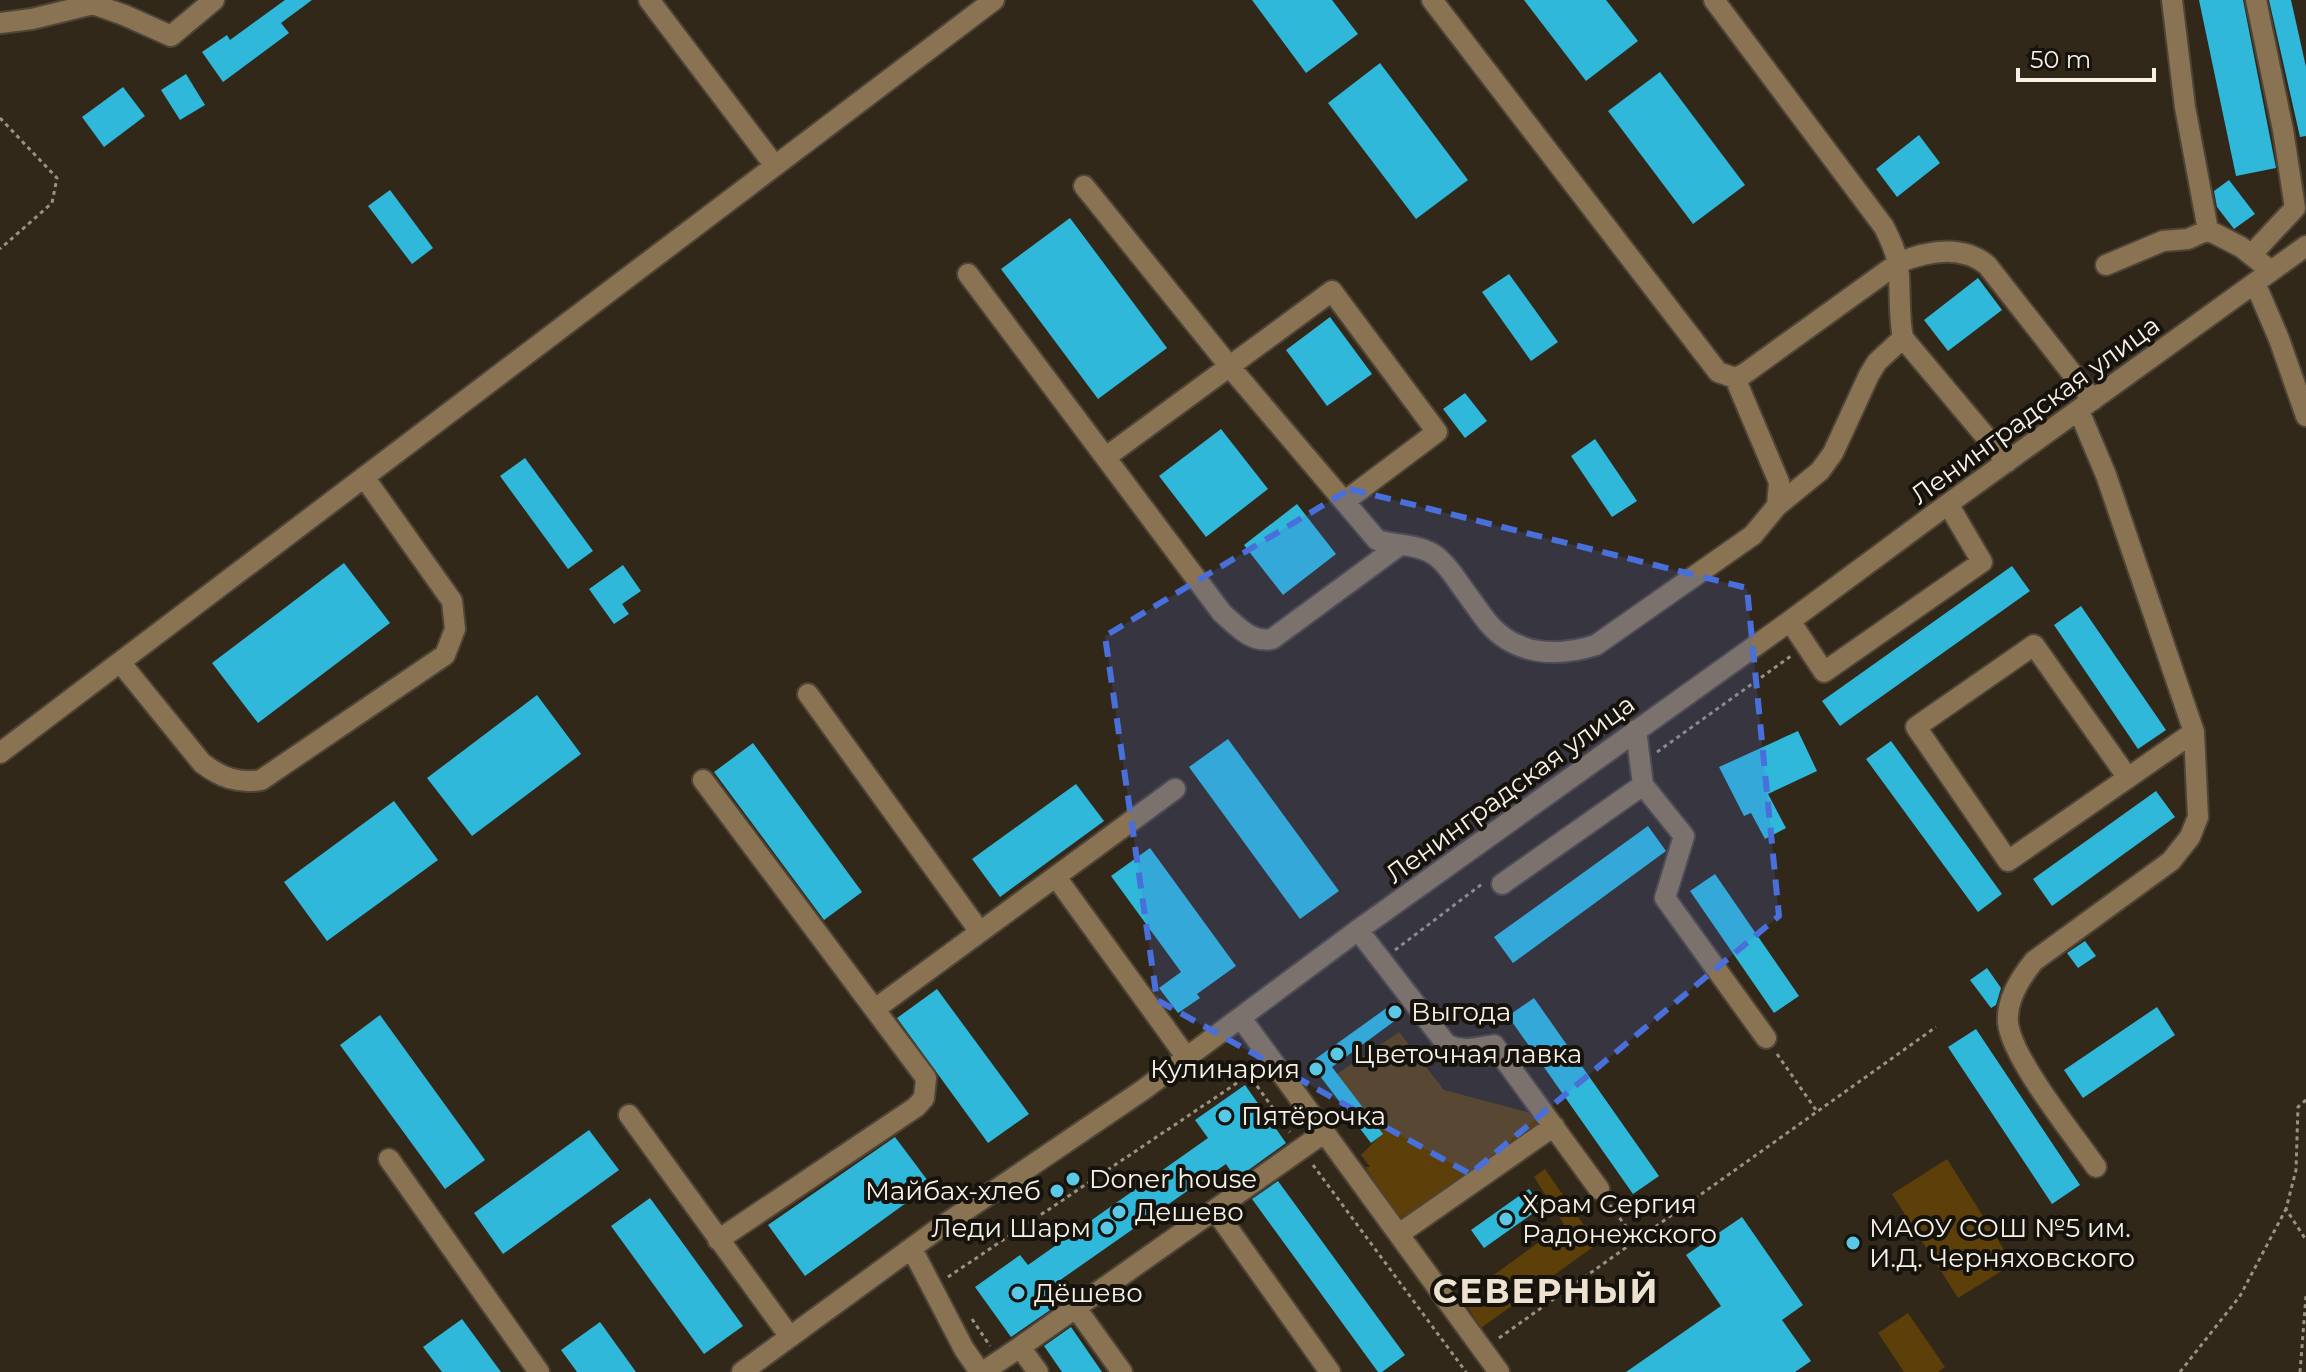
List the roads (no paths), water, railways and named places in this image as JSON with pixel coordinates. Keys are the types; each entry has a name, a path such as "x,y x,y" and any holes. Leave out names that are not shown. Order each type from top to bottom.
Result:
{"street":[{"path":"0,23 32,19 93,4 171,36 214,0"},
{"path":"649,0 775,166"},
{"path":"0,753 994,0"},
{"path":"1432,0 1718,372 1735,378 1744,374 1898,263 1922,253 1966,253 1987,265 2086,405 2106,475 2194,732 2198,817 2190,837 2171,861 2034,961 2020,978 2012,998 2008,1020 2012,1040 2024,1063 2096,1167"},
{"path":"1714,0 1884,227 1898,263 1898,312 1903,338 2007,462"},
{"path":"2172,0 2185,107 2208,230"},
{"path":"2251,255 2295,208 2283,130 2256,0"},
{"path":"1084,186 1230,367 1377,540 1421,548 1434,555 1446,566 1491,626 1533,651 1573,652 1596,645 1753,535 1777,506 1820,471 1833,453 1877,362 1903,338"},
{"path":"2208,230 2251,255 2263,277 2279,339 2306,416"},
{"path":"2106,265 2163,241 2188,239 2208,230"},
{"name":"Ленинградская улица","path":"742,1372 912,1249 1187,1058 1358,930 2306,246"},
{"path":"968,274 1222,613 1253,638 1262,641 1272,639 1400,545"},
{"path":"1106,457 1332,291 1437,432 1345,501"},
{"path":"1735,378 1779,482 1777,506"},
{"path":"120,662 202,763 224,777 250,782 261,780 445,655 455,629 452,601 364,477"},
{"path":"1790,621 1824,672 1982,562 1948,504"},
{"path":"2128,778 2034,645 1916,727 2008,861 2128,778 2194,732"},
{"path":"808,694 980,932"},
{"path":"1636,730 1643,785 1684,836 1665,898 1766,1038"},
{"path":"703,780 926,1078 924,1098 916,1107 718,1240"},
{"path":"1502,884 1643,785"},
{"path":"875,1009 1175,789"},
{"path":"1056,877 1187,1058"},
{"path":"1358,930 1447,1045 1456,1049 1494,1045 1599,1189"},
{"path":"1241,1018 1499,1372"},
{"path":"629,1115 790,1337"},
{"path":"1399,1234 1554,1126"},
{"path":"912,1249 964,1349 982,1372 1325,1132"},
{"path":"389,1159 539,1372"},
{"path":"1215,1210 1330,1372"},
{"path":"1076,1308 1122,1372"},
{"path":"1020,1347 1038,1372"}],"place":[{"name":"Выгода","path":"1395,1012"},
{"name":"Цветочная лавка","path":"1337,1054"},
{"name":"Кулинария","path":"1316,1069"},
{"name":"Пятёрочка","path":"1225,1116"},
{"name":"Doner house","path":"1073,1179"},
{"name":"Майбах-хлеб","path":"1057,1191"},
{"name":"Дешево","path":"1119,1212"},
{"name":"Храм Сергия Радонежского","path":"1506,1219"},
{"name":"Леди Шарм","path":"1107,1228"},
{"name":"МАОУ СОШ №5 им. И.Д. Черняховского","path":"1853,1243"},
{"name":"Дёшево","path":"1018,1293"}],"district":[{"name":"СЕВЕРНЫЙ","path":"1546,1291"}]}
